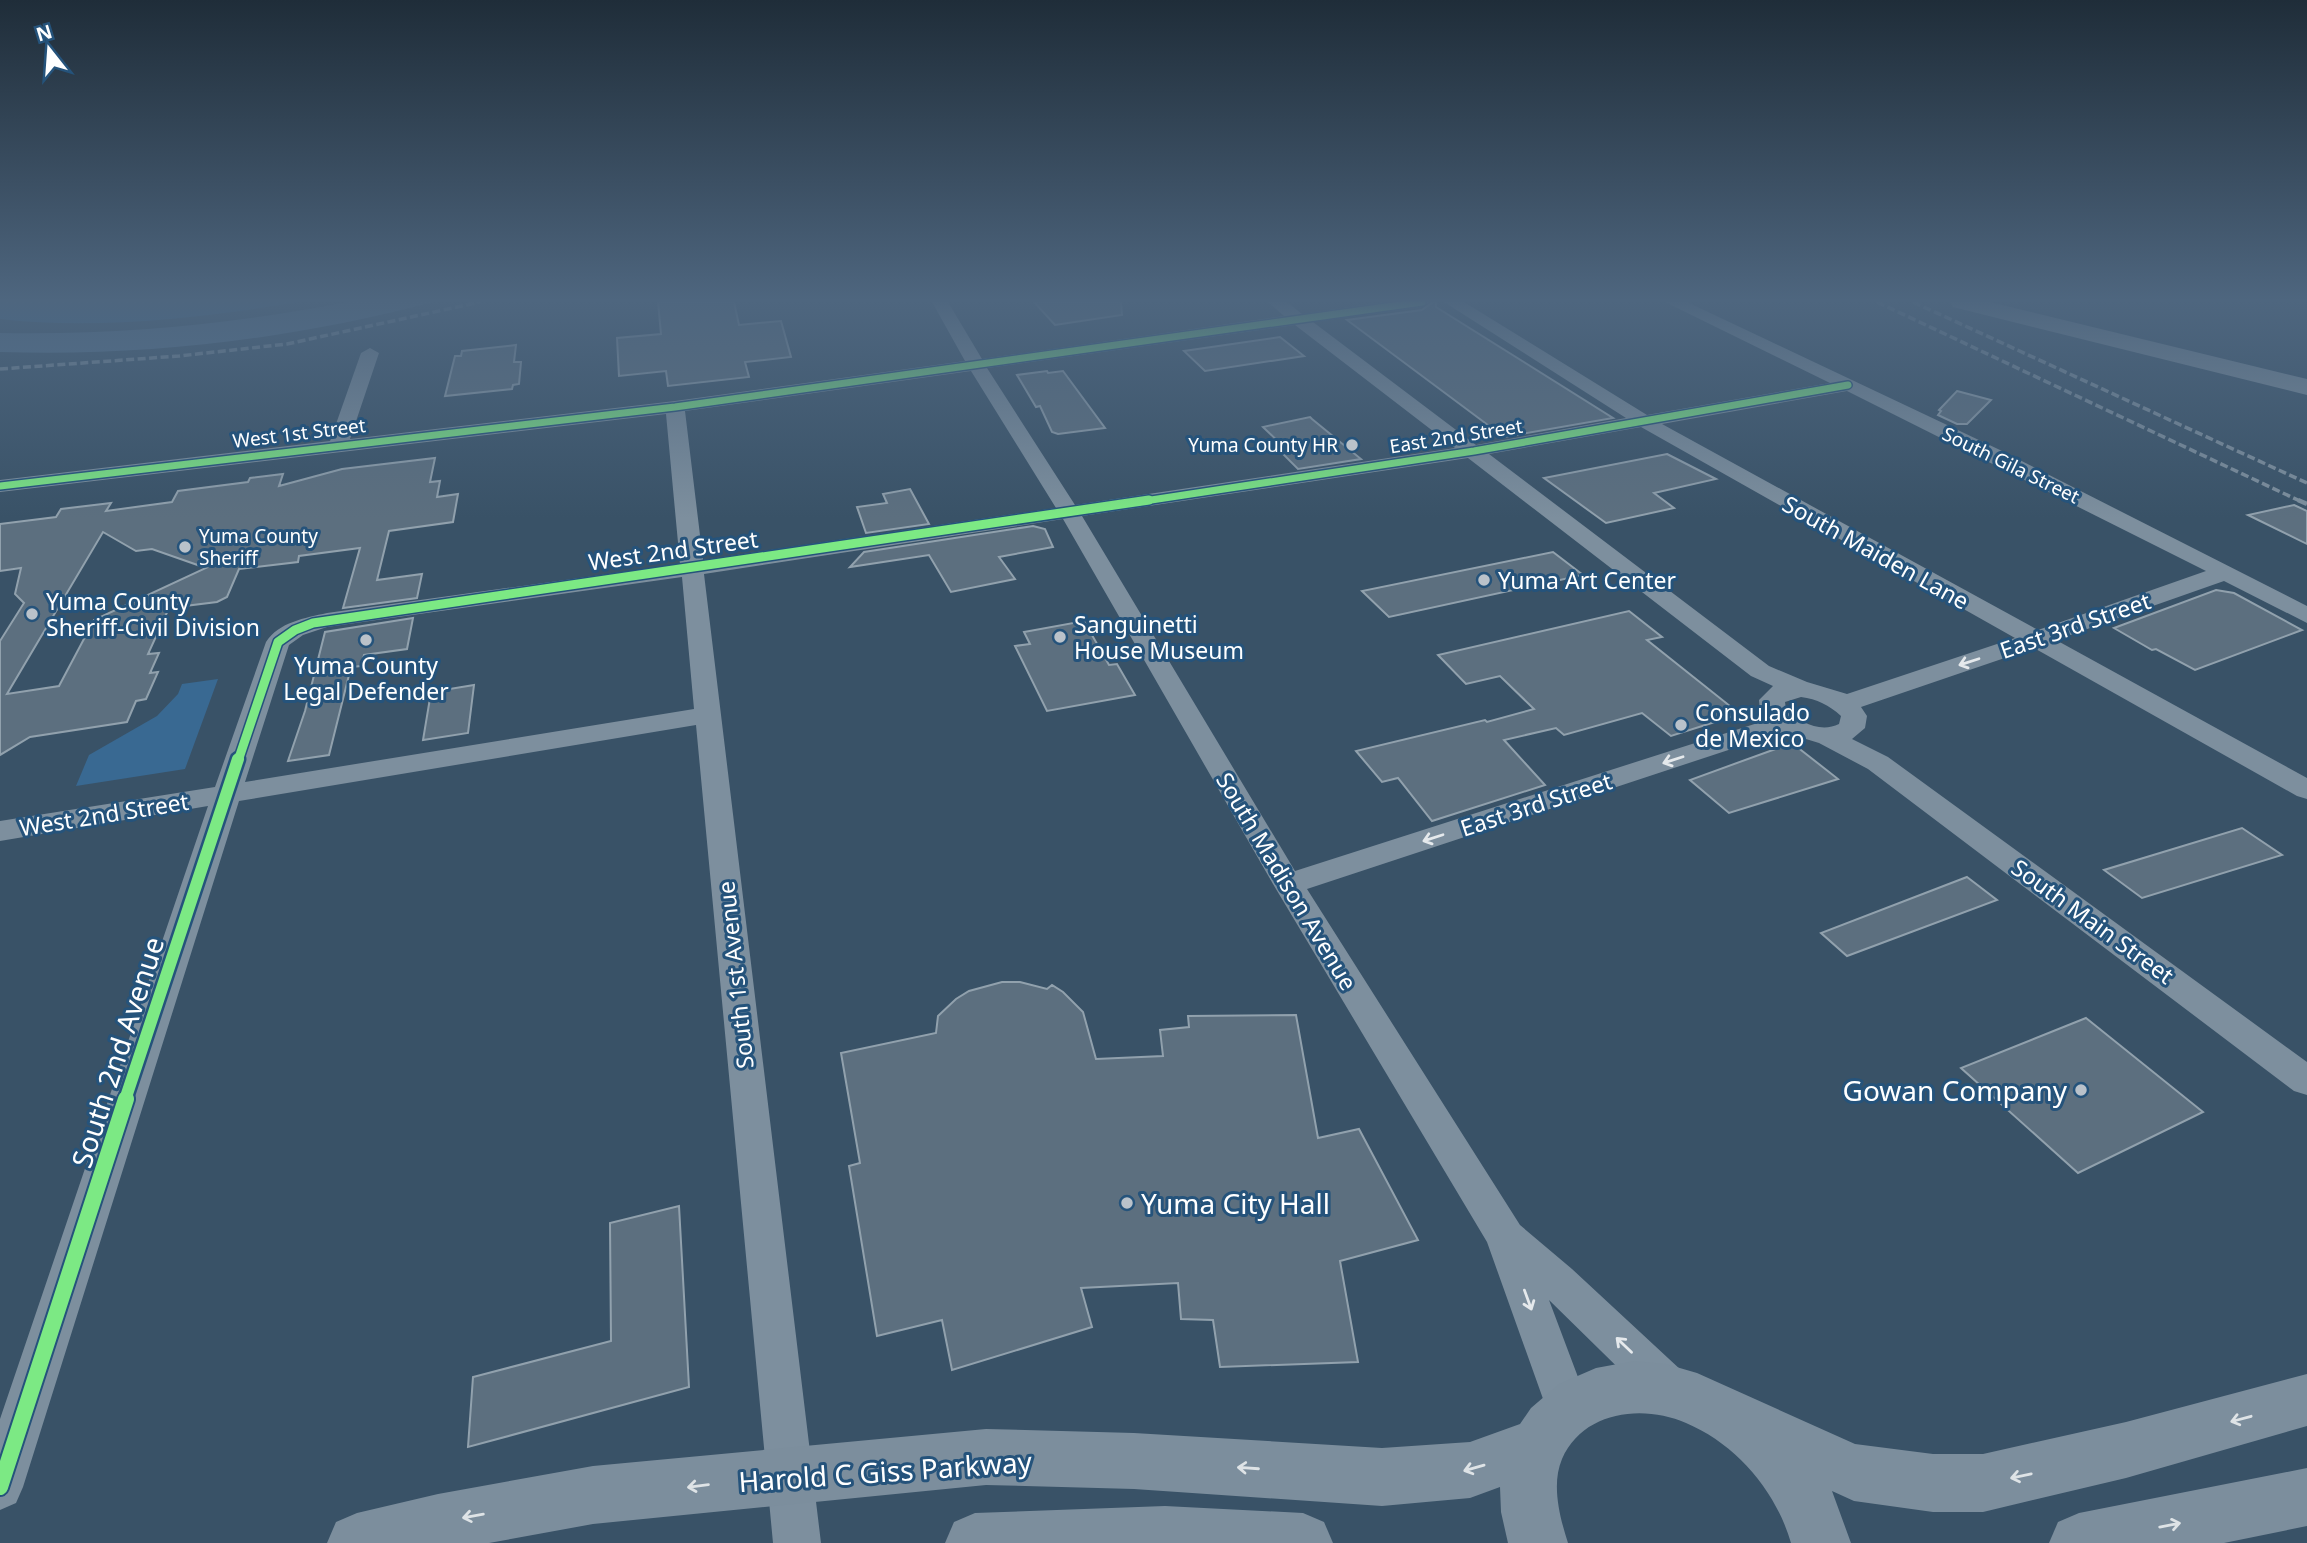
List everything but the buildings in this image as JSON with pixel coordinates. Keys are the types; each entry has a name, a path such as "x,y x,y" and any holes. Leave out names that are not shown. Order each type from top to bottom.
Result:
{"highway":[{"path":"2257,374 2307,387"}],"main road":[{"name":"Harold C Giss Parkway","path":"357,1543 438,1522 593,1495 658,1491 790,1475 986,1457 1134,1461 1382,1477 1470,1470 1553,1427 1598,1392 1634,1387 1673,1392 1705,1403 1735,1420"},
{"path":"1735,1420 1854,1472 1933,1483 1983,1483 2113,1454 2307,1400"},
{"path":"1735,1420 1773,1453 1803,1494 1821,1543"},
{"path":"1538,1543 1531,1521 1529,1480 1553,1427"},
{"path":"2079,1543 2307,1497"},
{"path":"975,1543 1165,1536 1303,1543"}],"street":[{"path":"338,446 363,374"},
{"name":"West 1st Street","path":"0,486 675,407 918,374"},
{"name":"South Madison Avenue","path":"982,374 1069,512 1288,884 1505,1236 1553,1427"},
{"path":"1372,374 1760,671 1801,690 1824,694 1848,716"},
{"name":"South Maiden Lane","path":"1568,374 1645,422 2307,790"},
{"name":"South Gila Street","path":"1825,374 2226,572 2307,616"},
{"name":"East 2nd Street","path":"1069,512 1474,451 1848,385"},
{"name":"South 1st Avenue","path":"675,407 797,1543"},
{"name":"West 2nd Street","path":"285,635 298,628 327,620 1069,512"},
{"name":"East 3rd Street","path":"1823,735 1836,735 1848,716 2034,640 2226,572"},
{"name":"South 2nd Avenue","path":"0,1487 164,981 278,642 285,635"},
{"path":"1760,671 1778,712"},
{"name":"East 3rd Street","path":"1288,884 1778,712 1782,692 1801,690"},
{"name":"South Main Street","path":"1778,712 1810,733 1823,735 1878,762 2307,1081"},
{"name":"West 2nd Street","path":"0,831 706,715"},
{"name":"South Main Street","path":"1848,716 1878,762"},
{"path":"1505,1236 1558,1282 1673,1392"}],"shaded area":[{"path":"218,679 185,769 76,786 89,755 157,716 178,694 182,684"}],"railway":[{"path":"2030,374 2302,502"},
{"path":"2070,374 2307,483"},
{"path":"2298,500 2307,504"}],"cycle path":[{"path":"0,486 675,407 910,374"},
{"path":"0,1487 168,968 278,642 289,633 327,620 691,569 1474,451 1848,385"}],"place":[{"name":"Yuma County HR","path":"1352,445"},
{"name":"Yuma County Sheriff","path":"185,547"},
{"name":"Yuma Art Center","path":"1484,580"},
{"name":"Yuma County Sheriff-Civil Division","path":"32,614"},
{"name":"Sanguinetti House Museum","path":"1060,637"},
{"name":"Yuma County Legal Defender","path":"366,640"},
{"name":"Consulado de Mexico","path":"1681,725"},
{"name":"Gowan Company","path":"2081,1090"},
{"name":"Yuma City Hall","path":"1127,1203"}]}
